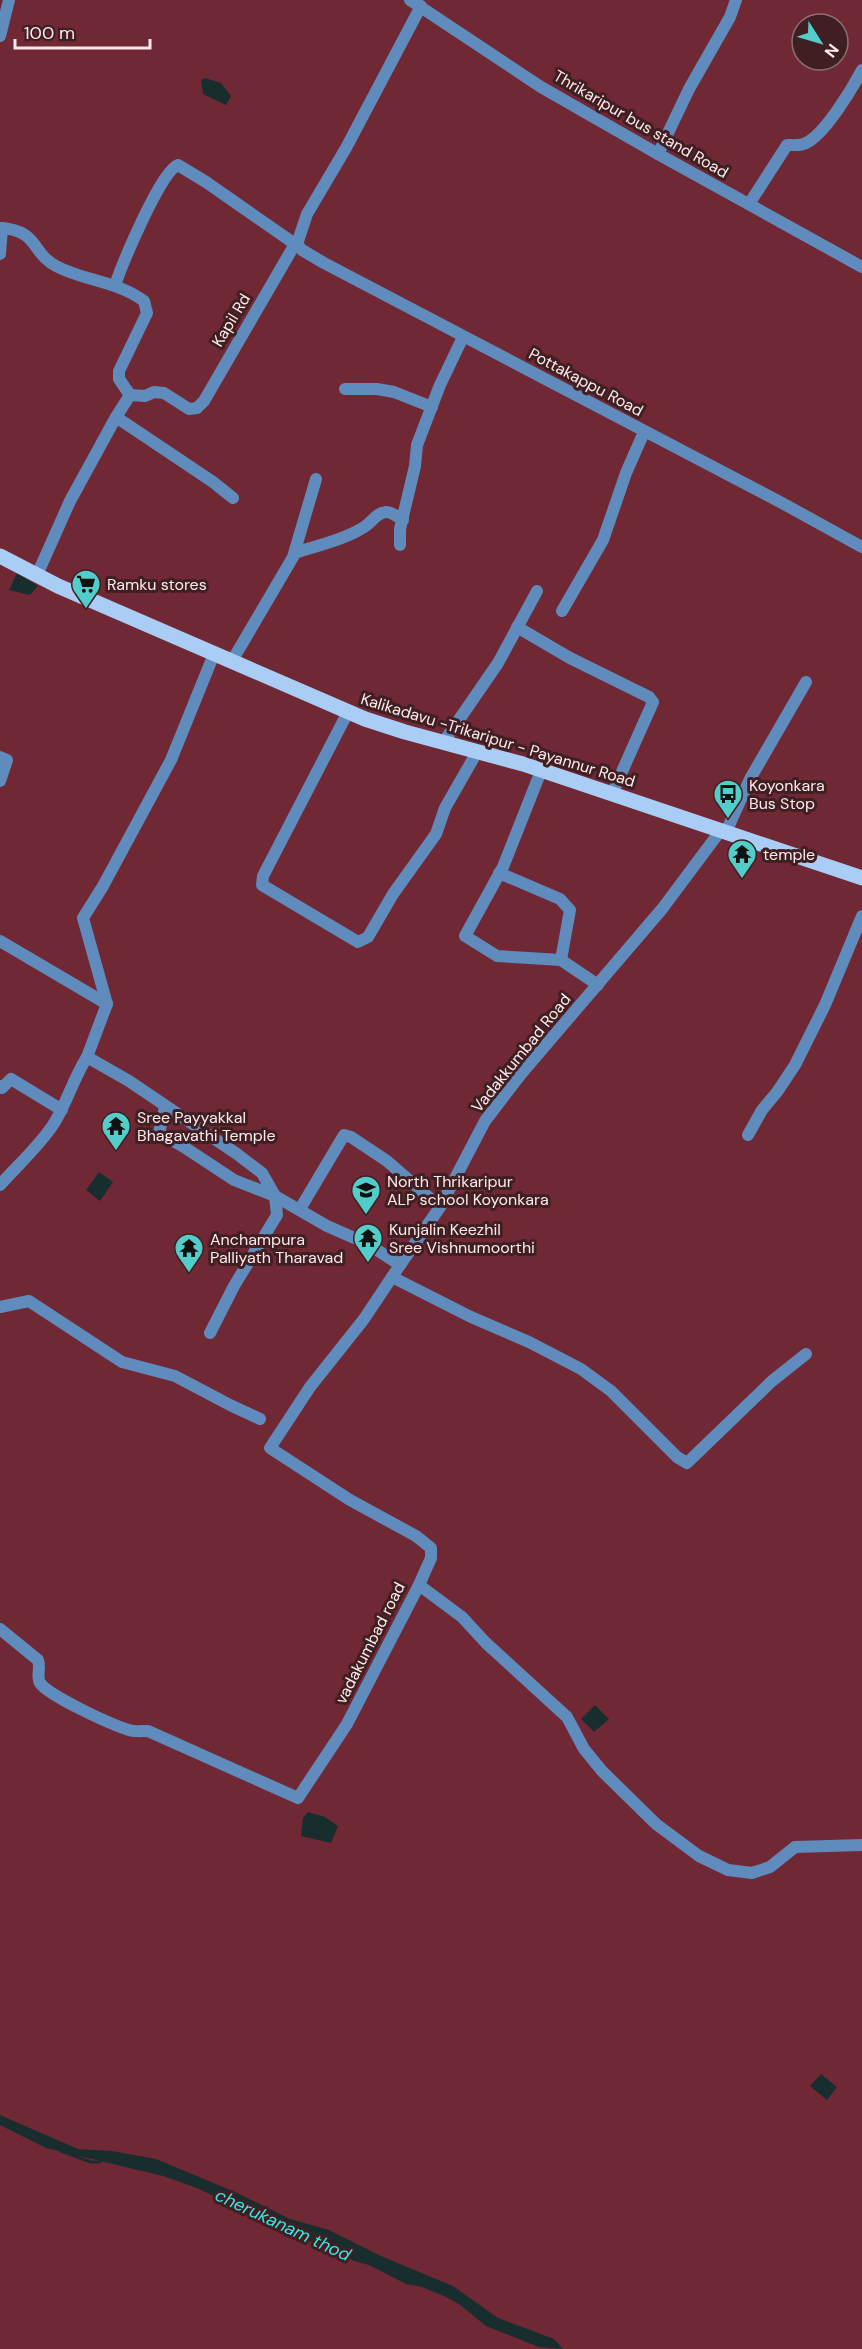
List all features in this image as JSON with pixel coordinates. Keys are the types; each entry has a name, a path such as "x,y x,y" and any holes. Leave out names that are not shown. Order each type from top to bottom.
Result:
{"main road":[{"name":"Kalikadavu -Trikaripur - Payannur Road","path":"0,556 36,575 348,712 405,732 541,771 862,878"}],"street":[{"path":"0,36 9,0"},
{"path":"658,154 689,89 730,17 736,0"},
{"name":"Thrikaripur bus stand Road","path":"416,3 541,87 862,267"},
{"name":"Kapil Rd","path":"130,395 145,396 154,392 164,393 189,409 197,408 204,401 296,244 307,214 346,148 416,3"},
{"path":"749,204 787,145 806,144 813,138 839,109 862,70"},
{"name":"Pottakappu Road","path":"115,285 148,209 171,169 178,165 324,263 782,502 862,547"},
{"path":"0,254 1,228 16,229 29,237 55,266 115,285 136,295 147,306 147,313 119,371 119,379 130,395 70,501 36,575"},
{"path":"400,546 417,445 440,385 463,337"},
{"path":"345,390 377,389 394,392 432,407"},
{"path":"116,417 233,498"},
{"path":"562,611 603,540 626,472 644,432"},
{"path":"232,661 295,553 316,479"},
{"path":"295,553 366,526 375,516 384,512 389,512 403,520"},
{"path":"443,743 498,663 537,591"},
{"path":"517,627 570,658 649,697 653,702 612,794"},
{"path":"0,1185 52,1127 87,1057 108,1004 83,918 103,886 171,760 214,654"},
{"name":"Vadakkumbad Road","path":"400,1265 440,1207 485,1121 521,1074 662,909 724,831 750,779 806,682"},
{"path":"348,712 263,876 262,885 358,942 368,937 393,894 436,834 445,808 477,752"},
{"path":"0,757 7,760 0,782"},
{"path":"541,771 499,873 465,936 497,956 561,960 598,985"},
{"path":"499,873 560,899 570,910 561,960"},
{"path":"748,1135 762,1110 795,1065 825,1005 862,916"},
{"path":"0,941 108,1004"},
{"path":"87,1057 129,1081 237,1154 262,1173 275,1196 277,1215 234,1286 210,1333"},
{"path":"0,1086 2,1088 11,1079 62,1110"},
{"path":"165,1107 159,1133 234,1180 275,1196 327,1226 368,1244 400,1265"},
{"path":"300,1209 344,1135 351,1137 387,1161 440,1207"},
{"name":"vadakumbad road","path":"0,1629 38,1660 40,1683 67,1702 130,1731 148,1731 298,1798 347,1724 419,1585 431,1558 431,1548 429,1544 350,1500 270,1448 310,1387 364,1319 400,1265"},
{"path":"392,1277 581,1369 611,1391 677,1457 687,1463 772,1381 806,1354"},
{"path":"0,1306 29,1301 122,1362 175,1376 260,1419"},
{"path":"419,1585 462,1617 486,1643 567,1717 584,1749 602,1771 657,1824 699,1856 728,1870 753,1873 770,1867 795,1847 862,1845"}],"water":[{"path":"205,78 221,83 231,96 226,105 203,94 201,80"},
{"path":"17,573 38,586 30,595 9,590"},
{"path":"99,1172 113,1182 100,1201 86,1190"},
{"path":"595,1705 609,1719 594,1732 581,1719"},
{"path":"308,1812 325,1817 338,1826 331,1843 301,1836 303,1818"},
{"path":"821,2074 837,2087 827,2100 810,2086"},
{"path":"0,2115 78,2149 112,2151 156,2159 235,2192 290,2219 329,2230 381,2256 453,2286 498,2318 554,2339 563,2349 539,2347 486,2326 459,2304 444,2296 422,2287 406,2284 369,2265 354,2261 307,2240 197,2188 163,2176 46,2148 0,2125"}],"waterway":[{"name":"cherukanam thod","path":"61,2151 91,2162 100,2162"}],"place":[{"name":"Ramku stores","path":"86,610"},
{"name":"Koyonkara Bus Stop","path":"728,820"},
{"name":"temple","path":"742,880"},
{"name":"Sree Payyakkal Bhagavathi Temple","path":"116,1152"},
{"name":"North Thrikaripur ALP school Koyonkara","path":"366,1216"},
{"name":"Kunjalin Keezhil Sree Vishnumoorthi","path":"368,1264"},
{"name":"Anchampura Palliyath Tharavad","path":"189,1274"}]}
